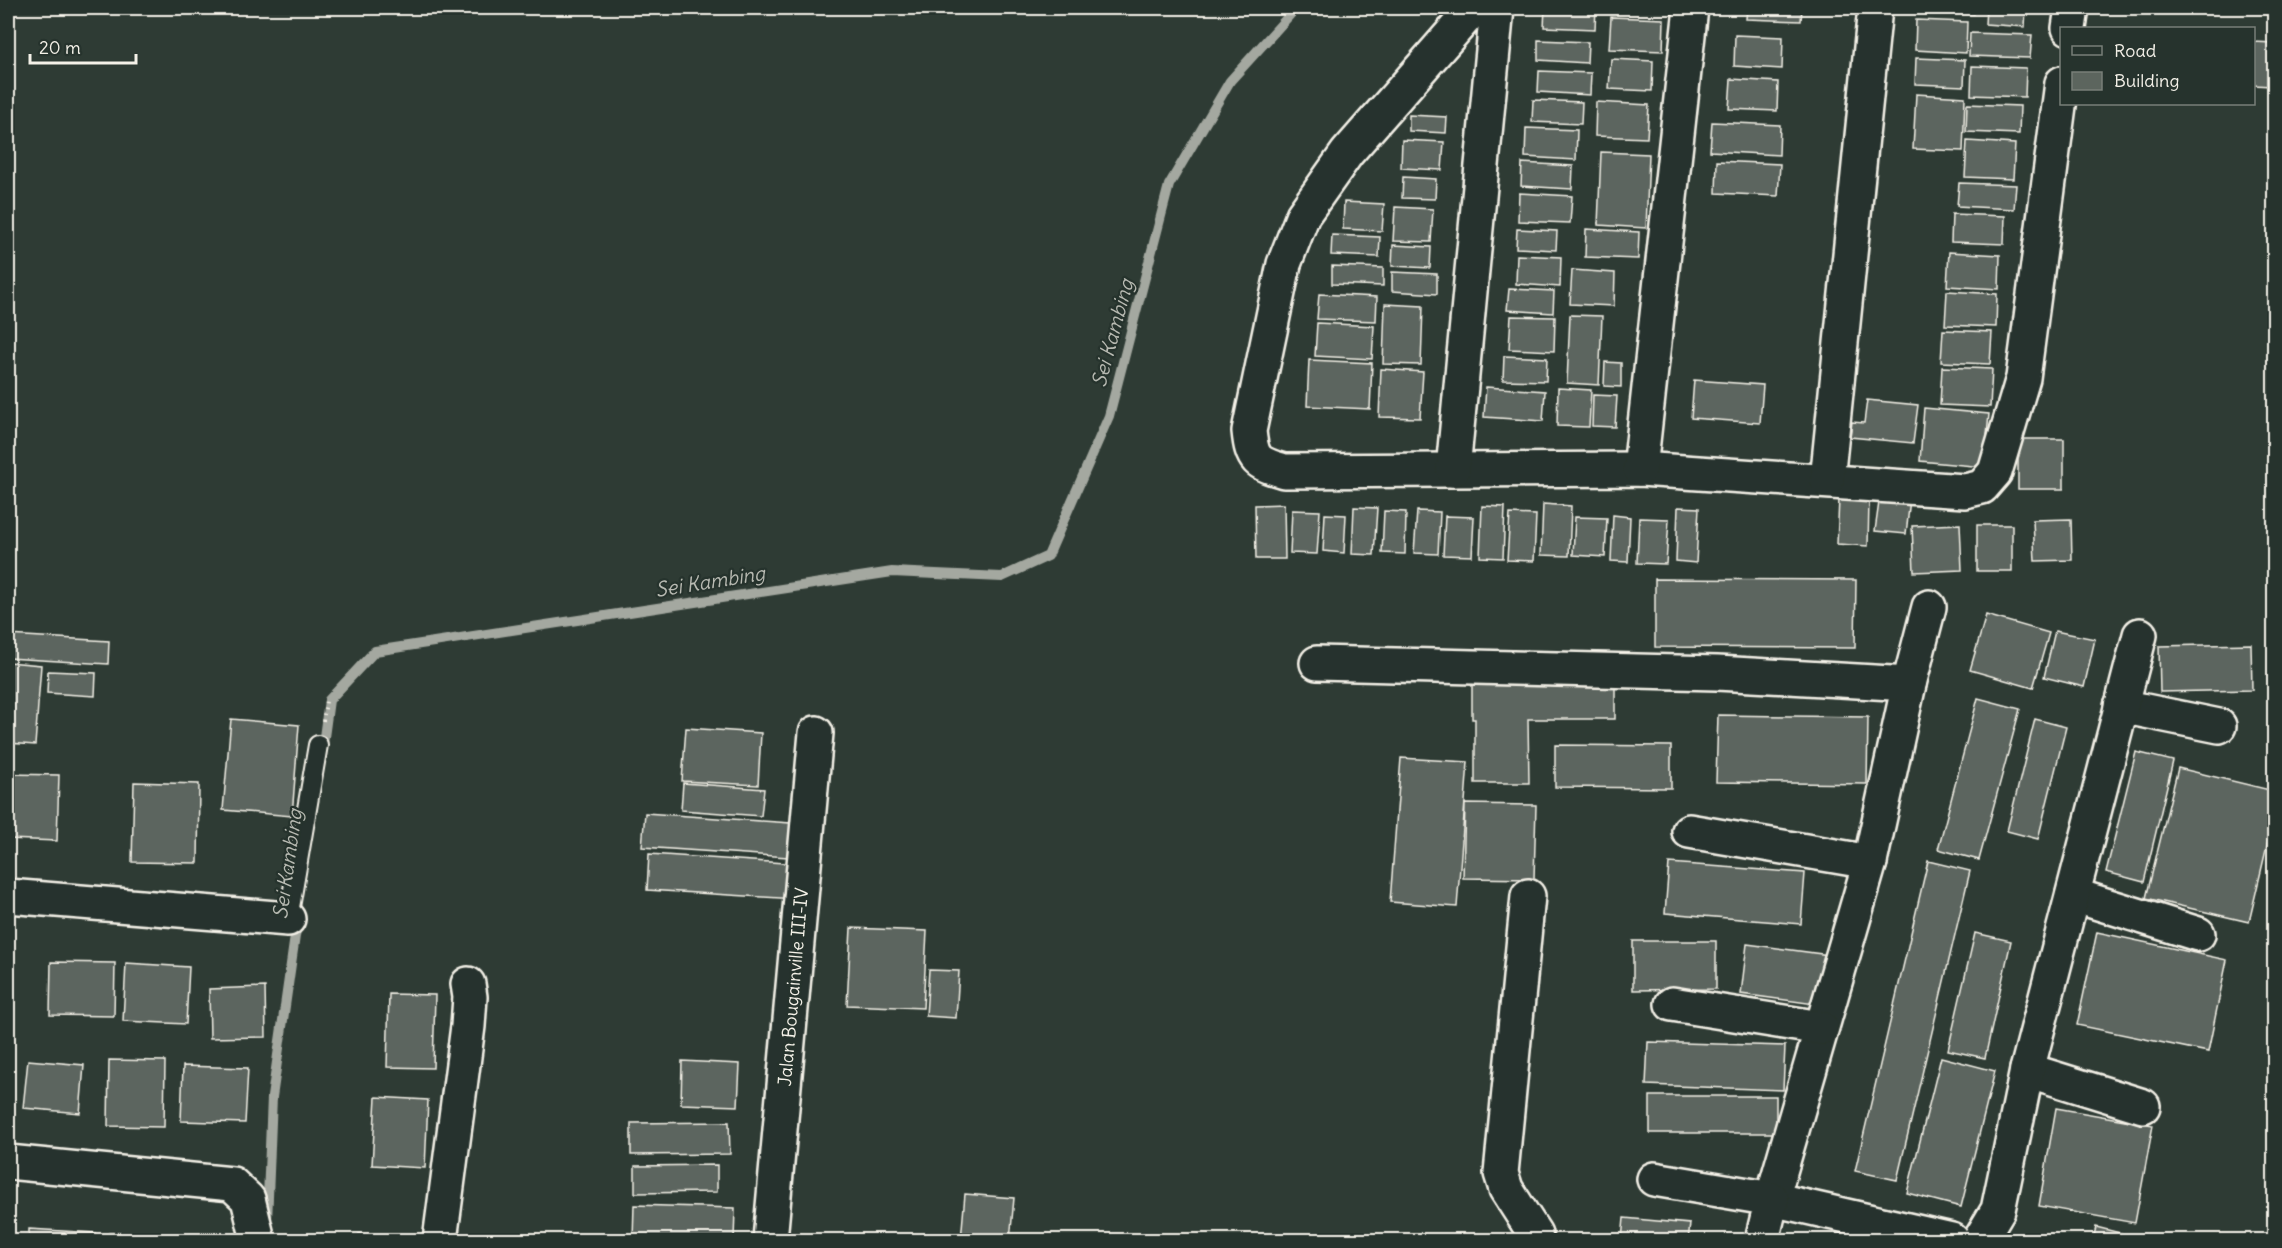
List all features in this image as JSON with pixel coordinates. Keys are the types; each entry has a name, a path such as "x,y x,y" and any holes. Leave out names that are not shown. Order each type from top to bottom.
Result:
{"street":[{"path":"1474,8 1347,153 1303,215 1284,264 1249,432 1250,446 1261,465 1284,471 1640,469 1965,491 1982,487 1995,472 2023,378 2060,91"},
{"path":"1453,470 1497,8"},
{"path":"1640,469 1691,8"},
{"path":"1827,481 1875,8"},
{"path":"2069,27 2072,8"},
{"path":"1762,1240 1870,862 1909,684 1929,607"},
{"path":"1980,1240 2000,1225 2027,1070 2140,635"},
{"path":"1317,663 1717,672 1909,684"},
{"path":"2121,706 2218,726"},
{"name":"Jalan Bougainville III-IV","path":"770,1240 816,733"},
{"path":"1689,831 1870,862"},
{"path":"2073,895 2198,934"},
{"path":"8,896 288,919"},
{"path":"1528,896 1502,1173 1506,1190 1535,1234 1536,1240"},
{"path":"440,1240 468,1026 470,998 468,984"},
{"path":"1672,1004 1821,1028"},
{"path":"2027,1070 2143,1106"},
{"path":"8,1162 232,1184 248,1200 258,1240"},
{"path":"1654,1179 1772,1200 1952,1240"}],"lane":[{"path":"288,919 318,745"}],"building":[{"path":"1545,8 1596,8 1595,29 1544,27"},
{"path":"1747,8 1802,8 1801,21 1746,19"},
{"path":"1914,8 1974,8 1974,14 1914,11"},
{"path":"1986,8 2026,8 2025,27 1985,24"},
{"path":"1611,17 1664,19 1663,51 1609,49"},
{"path":"1916,20 1967,22 1966,53 1915,50"},
{"path":"1970,33 2032,35 2030,58 1969,56"},
{"path":"1735,35 1783,37 1782,69 1734,66"},
{"path":"1538,40 1588,42 1587,63 1538,60"},
{"path":"2255,42 2273,43 2271,86 2255,85"},
{"path":"1916,58 1965,60 1964,86 1915,84"},
{"path":"1611,59 1653,61 1652,91 1609,89"},
{"path":"1972,66 2026,68 2025,97 1971,95"},
{"path":"1539,71 1591,73 1590,95 1538,92"},
{"path":"1731,79 1778,82 1777,111 1729,109"},
{"path":"1916,94 1965,97 1963,151 1913,149"},
{"path":"1533,100 1582,102 1581,124 1532,122"},
{"path":"1596,102 1649,105 1647,138 1595,136"},
{"path":"1967,104 2020,106 2019,134 1966,132"},
{"path":"1409,115 1447,117 1446,133 1409,131"},
{"path":"1712,122 1780,125 1779,155 1710,151"},
{"path":"1526,128 1577,130 1576,160 1525,157"},
{"path":"1402,140 1444,142 1442,170 1401,168"},
{"path":"1967,141 2015,144 2013,179 1965,177"},
{"path":"1601,152 1649,154 1646,228 1598,225"},
{"path":"1717,161 1780,164 1778,196 1716,193"},
{"path":"1522,163 1573,166 1572,189 1521,186"},
{"path":"1403,177 1436,179 1435,199 1402,198"},
{"path":"1959,183 2016,185 2014,209 1957,206"},
{"path":"1519,193 1572,196 1570,223 1518,221"},
{"path":"1344,202 1384,204 1382,231 1343,229"},
{"path":"1395,207 1433,209 1431,242 1393,241"},
{"path":"1952,214 2005,216 2004,244 1951,242"},
{"path":"1517,229 1557,231 1556,250 1516,248"},
{"path":"1586,229 1639,232 1638,259 1585,257"},
{"path":"1332,235 1380,237 1379,257 1331,255"},
{"path":"1393,245 1431,247 1430,268 1392,266"},
{"path":"1949,252 2000,255 1999,289 1947,286"},
{"path":"1517,255 1561,257 1560,287 1516,284"},
{"path":"1332,266 1383,268 1383,286 1332,284"},
{"path":"1572,270 1615,273 1614,306 1570,304"},
{"path":"1392,272 1437,274 1437,294 1392,291"},
{"path":"1509,289 1554,291 1553,313 1507,310"},
{"path":"1947,291 1997,294 1996,327 1945,325"},
{"path":"1319,294 1377,297 1376,321 1317,319"},
{"path":"1385,304 1423,306 1421,365 1383,364"},
{"path":"1570,315 1602,316 1599,385 1567,383"},
{"path":"1511,316 1555,317 1554,351 1509,349"},
{"path":"1317,323 1374,326 1372,359 1315,356"},
{"path":"1943,330 1992,332 1990,364 1941,362"},
{"path":"1504,356 1547,358 1546,381 1503,380"},
{"path":"1309,360 1372,363 1370,409 1307,406"},
{"path":"1605,362 1621,363 1621,387 1604,386"},
{"path":"1942,367 1992,369 1990,407 1940,405"},
{"path":"1381,369 1423,372 1420,418 1379,417"},
{"path":"1694,380 1763,385 1760,423 1691,418"},
{"path":"1486,387 1545,391 1543,421 1484,417"},
{"path":"1558,388 1591,390 1589,427 1557,426"},
{"path":"1593,395 1617,396 1615,427 1592,426"},
{"path":"1867,400 1918,405 1913,443 1850,437 1852,422 1864,423"},
{"path":"1924,408 1989,414 1984,467 1920,461"},
{"path":"2018,439 2064,439 2064,489 2018,489"},
{"path":"1880,495 1910,499 1906,534 1875,531"},
{"path":"1839,499 1869,501 1868,546 1837,544"},
{"path":"1284,504 1285,559 1256,559 1255,505"},
{"path":"1543,504 1571,506 1569,556 1541,555"},
{"path":"1482,506 1505,507 1503,558 1480,557"},
{"path":"1354,507 1377,508 1374,555 1352,554"},
{"path":"1678,507 1699,508 1696,563 1676,561"},
{"path":"1292,510 1320,511 1317,554 1290,553"},
{"path":"1384,511 1406,512 1405,554 1382,553"},
{"path":"1417,511 1440,512 1438,554 1414,553"},
{"path":"1325,514 1346,515 1344,553 1323,551"},
{"path":"1510,514 1536,515 1534,561 1507,560"},
{"path":"1613,515 1630,517 1628,562 1611,561"},
{"path":"1445,516 1474,517 1472,556 1443,555"},
{"path":"1575,517 1607,518 1605,557 1573,555"},
{"path":"1639,518 1669,519 1666,564 1637,563"},
{"path":"2071,519 2072,560 2035,561 2033,520"},
{"path":"1960,524 1962,570 1914,572 1912,526"},
{"path":"1977,525 2012,525 2012,571 1977,571"},
{"path":"1655,579 1856,580 1855,648 1655,647"},
{"path":"1986,615 2049,633 2033,688 1970,670"},
{"path":"2055,631 2095,639 2084,687 2044,677"},
{"path":"8,635 109,641 108,664 8,658"},
{"path":"2251,644 2252,690 2160,692 2159,646"},
{"path":"8,662 41,665 35,745 8,743"},
{"path":"48,671 96,673 95,696 47,693"},
{"path":"1472,678 1615,678 1615,719 1528,719 1529,783 1475,783 1475,719 1472,719"},
{"path":"1978,698 2020,709 1979,860 1938,849"},
{"path":"1718,715 1868,717 1867,784 1716,782"},
{"path":"231,719 299,725 292,816 223,810"},
{"path":"2035,719 2066,727 2038,839 2007,831"},
{"path":"686,728 761,733 758,785 682,781"},
{"path":"1555,745 1671,746 1671,788 1555,787"},
{"path":"2136,752 2173,761 2144,882 2106,872"},
{"path":"1401,758 1468,762 1457,907 1390,902"},
{"path":"2178,768 2274,791 2274,816 2249,922 2146,898"},
{"path":"8,774 59,775 57,841 8,839"},
{"path":"134,782 199,784 198,863 132,862"},
{"path":"683,783 764,789 761,816 681,810"},
{"path":"1465,804 1536,805 1534,879 1463,878"},
{"path":"645,813 805,824 803,858 642,847"},
{"path":"649,854 799,864 797,899 647,890"},
{"path":"1928,861 1970,871 1897,1180 1855,1171"},
{"path":"1669,863 1805,873 1801,924 1665,913"},
{"path":"851,928 927,931 923,1008 847,1005"},
{"path":"2097,932 2227,960 2208,1052 2077,1025"},
{"path":"1975,933 2011,941 1985,1058 1948,1050"},
{"path":"1633,941 1716,941 1716,989 1633,990"},
{"path":"1747,944 1829,955 1822,1005 1741,994"},
{"path":"51,962 115,963 114,1016 50,1015"},
{"path":"126,963 189,967 186,1024 123,1021"},
{"path":"929,970 959,971 956,1018 926,1016"},
{"path":"265,987 266,1037 210,1038 209,989"},
{"path":"389,994 435,995 433,1068 387,1067"},
{"path":"1648,1042 1785,1046 1783,1090 1646,1085"},
{"path":"1941,1057 1995,1071 1961,1207 1907,1193"},
{"path":"28,1060 84,1065 80,1113 23,1108"},
{"path":"109,1060 165,1061 164,1127 108,1126"},
{"path":"682,1061 740,1064 738,1106 681,1104"},
{"path":"183,1066 248,1068 245,1123 181,1121"},
{"path":"1650,1096 1776,1096 1776,1133 1650,1133"},
{"path":"376,1097 428,1100 425,1168 372,1165"},
{"path":"2056,1108 2153,1125 2135,1223 2039,1206"},
{"path":"729,1122 730,1154 631,1155 631,1123"},
{"path":"717,1165 717,1192 635,1193 635,1166"},
{"path":"965,1194 1014,1198 1010,1240 961,1240"},
{"path":"634,1205 735,1208 734,1240 633,1240"},
{"path":"1624,1218 1690,1224 1688,1240 1622,1240"},
{"path":"2096,1227 2132,1236 2131,1240 2093,1240"},
{"path":"29,1229 95,1233 94,1240 29,1240"},
{"path":"109,1233 170,1233 170,1240 109,1240"},
{"path":"359,1234 403,1240 359,1240"}],"waterway":[{"name":"Sei Kambing","path":"322,752 329,700 375,651 892,572 1002,577 1048,556 1109,416 1169,185 1230,81 1296,8"},
{"name":"Sei Kambing","path":"267,1222 272,1097 297,922"}]}
